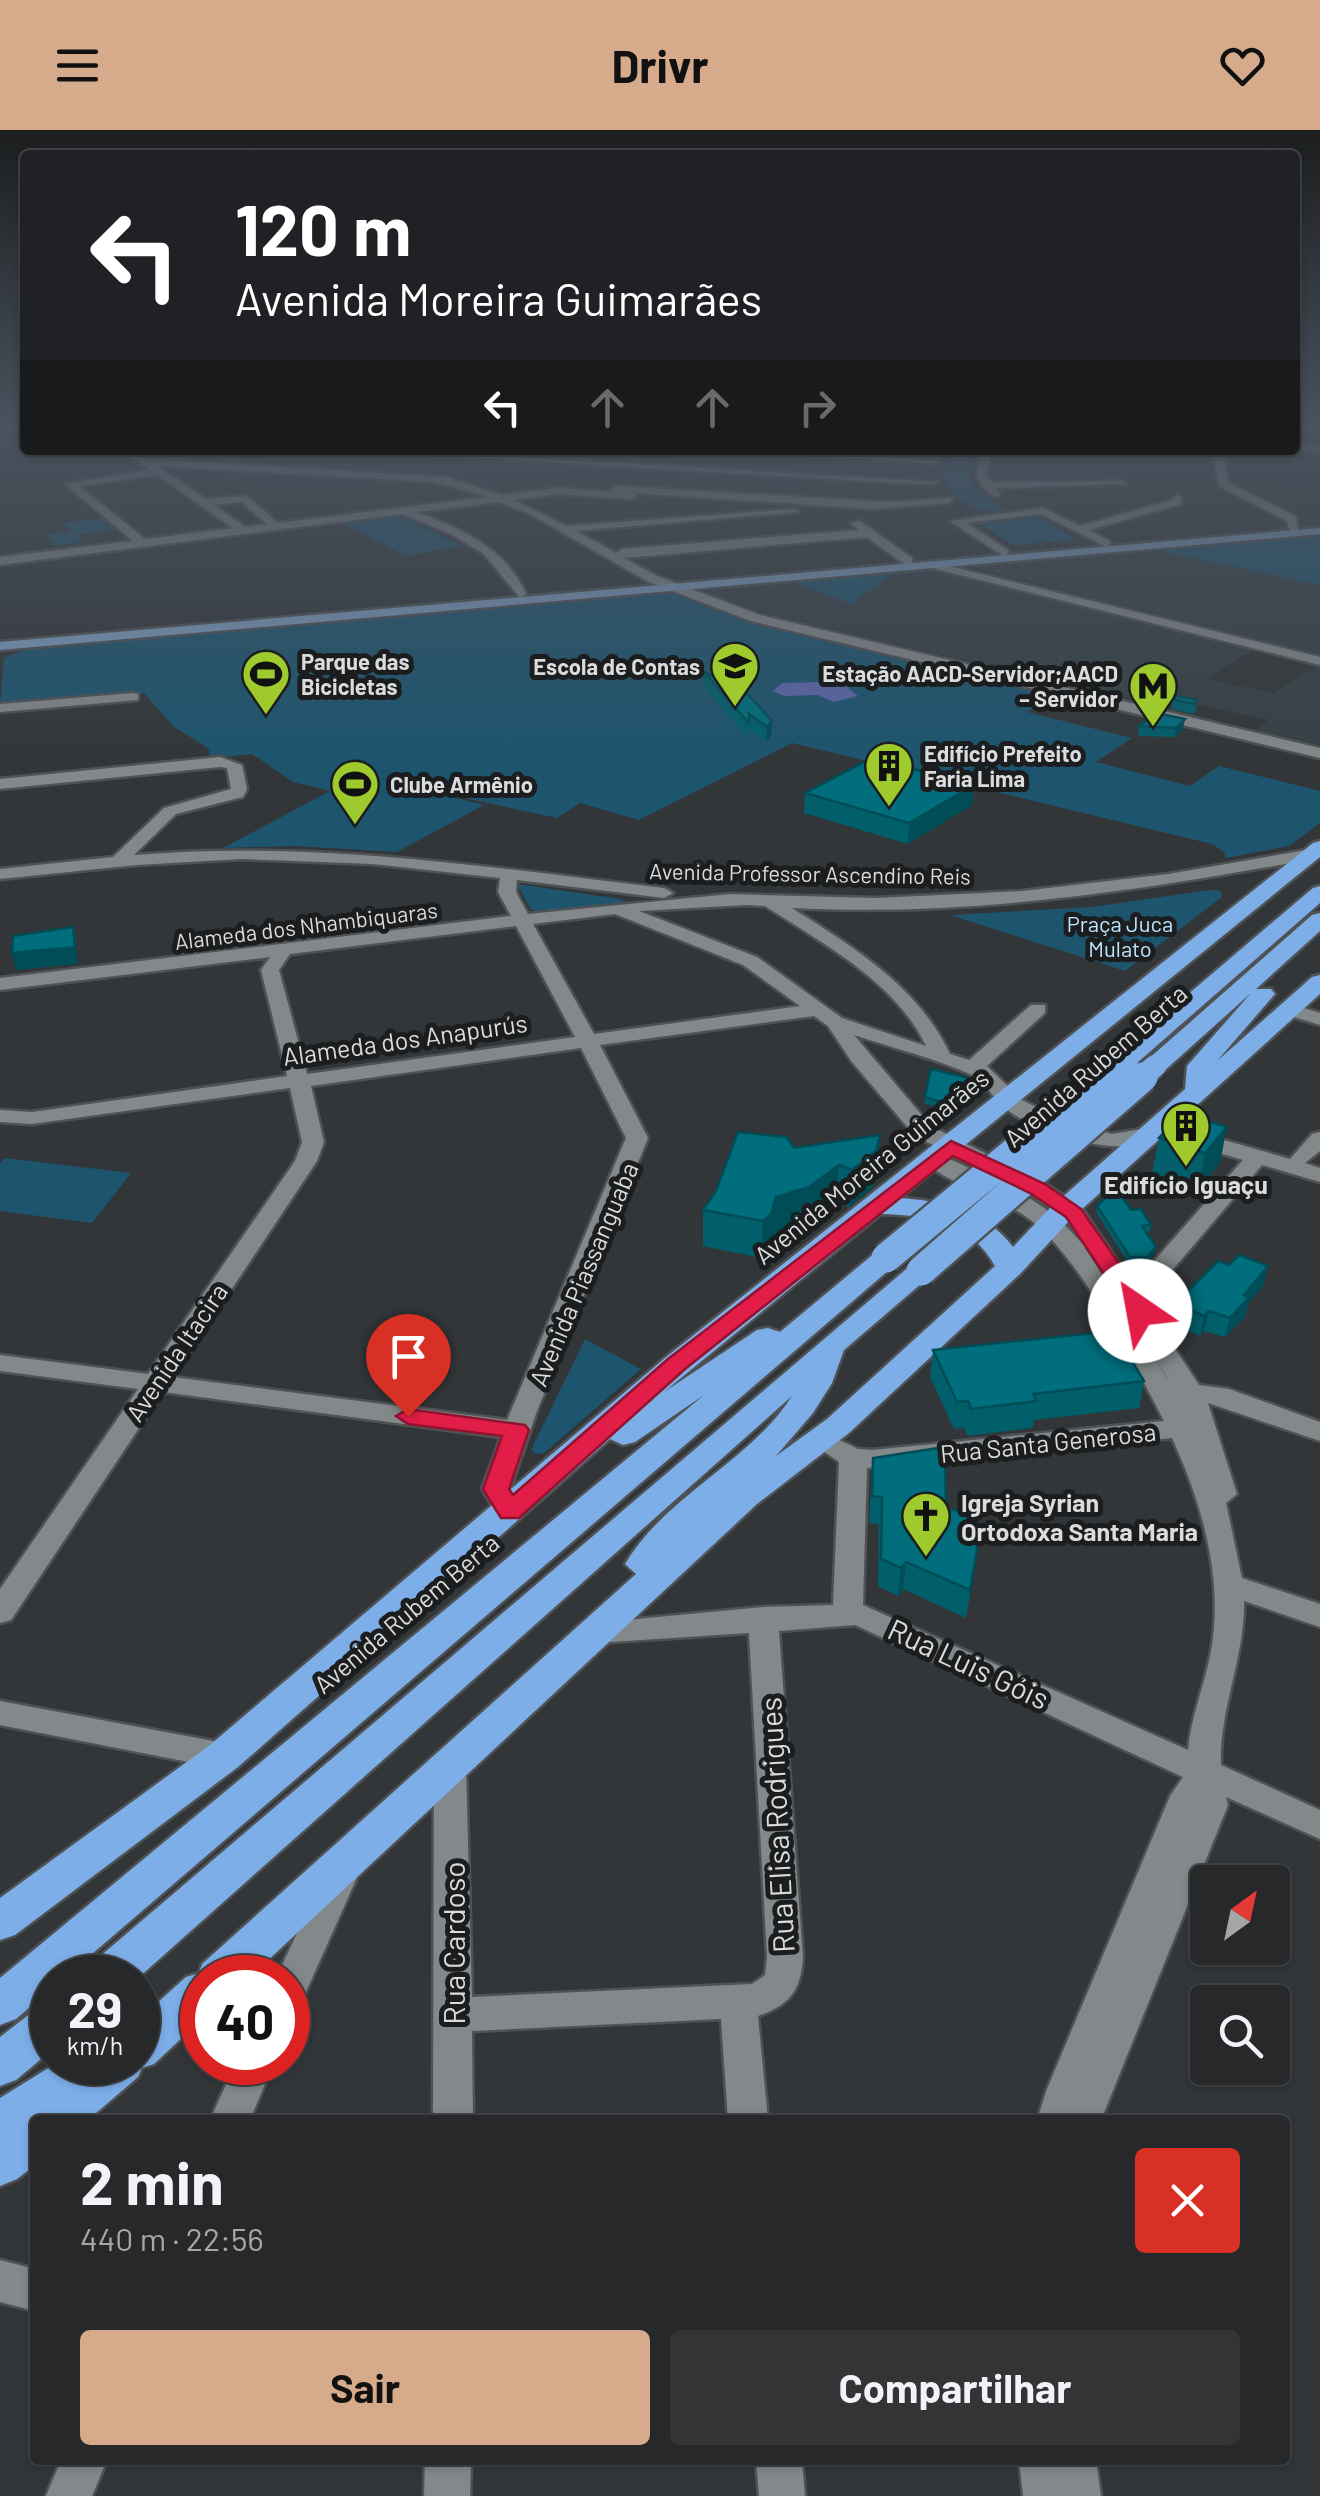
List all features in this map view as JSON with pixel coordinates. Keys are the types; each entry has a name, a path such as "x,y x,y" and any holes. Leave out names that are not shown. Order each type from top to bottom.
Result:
{"highway":[{"name":"Avenida Moreira Guimarães","path":"479,1538 676,1364 1316,850"},
{"name":"Avenida Rubem Berta","path":"0,2005 598,1504 834,1300 1128,1058 1320,892"},
{"path":"1232,967 1248,904"},
{"name":"Avenida Rubem Berta","path":"133,1955 1320,920"},
{"path":"1198,1090 1195,1078 1199,1066 1320,936"},
{"path":"243,1955 746,1496 821,1440 1010,1268 1058,1216 1320,982"},
{"path":"874,1206 924,1206 972,1222 998,1244 1010,1268"},
{"path":"479,1538 674,1398 834,1300"},
{"path":"635,1595 636,1574 648,1556 799,1412 822,1378 830,1346"},
{"name":"Avenida Rubem Berta","path":"0,1922 224,1756 479,1538"},
{"path":"160,2028 180,2010"},
{"path":"0,2065 30,2041"},
{"path":"0,2124 62,2085"},
{"path":"59,2115 95,2085"},
{"path":"0,2164 30,2139"}],"main road":[{"path":"0,637 675,585 1152,540"},
{"path":"0,649 30,643 1193,540"},
{"path":"932,564 946,558"}],"street":[{"path":"0,560 145,540"},
{"path":"467,540 512,575 520,594"},
{"path":"590,540 675,585 794,628 1320,753"},
{"path":"607,540 610,550"},
{"path":"610,550 748,540"},
{"path":"880,540 908,561"},
{"path":"985,540 1005,553"},
{"path":"1101,540 1107,544"},
{"path":"932,564 1320,661"},
{"path":"0,708 133,696"},
{"path":"0,784 220,762 234,765 237,794 175,809 118,861"},
{"name":"Avenida Professor Ascendino Reis","path":"630,904 684,895 771,902 987,900 1236,872 1316,850"},
{"path":"0,874 118,861 283,854 388,860 684,895"},
{"path":"485,870 508,879 535,878 630,904 675,920 724,946 719,948"},
{"path":"1236,872 1248,904"},
{"name":"Avenida Piassanguaba","path":"508,879 507,892 632,1121 636,1144 496,1489 510,1511"},
{"path":"675,920 673,911 680,907 720,900"},
{"name":"Alameda dos Nhambiquaras","path":"0,984 282,952 630,904 746,900"},
{"path":"771,902 876,974 926,1028 942,1058"},
{"name":"Alameda dos Nhambiquaras","path":"630,904 719,948"},
{"path":"719,948 750,961 827,1016 989,1076 1007,1100 1054,1125 1111,1141 1129,1142 1137,1136 1152,1134 1201,1140 1320,1175"},
{"name":"Avenida Itacira","path":"0,1612 306,1161 313,1142 270,970 282,952"},
{"path":"972,1068 1038,1009"},
{"path":"1291,1010 1320,1019"},
{"path":"827,1016 942,1154 1038,1189 1058,1216 1085,1268 1176,1392 1202,1417 1229,1528 1224,1552"},
{"name":"Alameda dos Anapurús","path":"0,1116 32,1118 589,1041 827,1016"},
{"path":"859,1058 884,1048 906,1046"},
{"path":"1300,1158 1320,1139"},
{"path":"1148,1282 1258,1156"},
{"path":"0,1362 517,1430"},
{"path":"1083,2115 1211,1805 1205,1743 1220,1688 1230,1626 1228,1584 1224,1552 1182,1428 1176,1392"},
{"path":"1176,1392 1220,1395 1320,1432"},
{"name":"Rua Santa Generosa","path":"854,1458 890,1458 1182,1428"},
{"path":"821,1440 854,1458 848,1612"},
{"path":"1228,1584 1320,1616"},
{"name":"Rua Luis Góis","path":"595,1632 848,1612 924,1641 1320,1825"},
{"name":"Rua Elisa Rodrigues","path":"738,2002 759,1999 782,1983 785,1957 763,1618"},
{"path":"0,1713 224,1756"},
{"name":"Rua Cardoso","path":"450,1766 453,2115"},
{"path":"1058,2115 1187,1796 1205,1774"},
{"path":"305,1955 349,1858"},
{"path":"454,2014 738,2002 748,2115"},
{"path":"232,2115 245,2085"},
{"path":"0,2281 30,2289"},
{"path":"70,2496 82,2465"},
{"path":"447,2496 448,2465"},
{"path":"779,2465 782,2496"},
{"path":"1043,2465 1046,2496"},
{"path":"1074,2465 1078,2496"}],"shaded area":[{"path":"1155,550 1320,585 1320,655 970,567"},
{"path":"930,568 1253,650 1205,679 1274,693 1320,665 1320,745 1256,730 1268,720 1172,699 1198,682 1158,705 776,616 705,592 724,585"}],"green space":[{"path":"51,540 84,542 54,546"},
{"path":"376,540 451,540 462,546 406,556"},
{"path":"1006,540 1073,540 1013,545"},
{"path":"1260,540 1320,540 1320,585 1155,550"},
{"path":"892,574 851,604 792,581"},
{"path":"673,593 754,622 1057,695 1027,712 1132,738 1096,762 1190,786 1219,766 1320,791 1320,823 1289,846 1226,858 1212,844 792,743 639,820 580,803 557,818 409,786 484,805 397,852 294,846 223,848 330,791 293,782 252,754 211,758 208,748 174,727 144,693 0,705 4,658 29,648"},
{"path":"517,884 625,902 538,912 530,908"},
{"name":"Praça Juca Mulato","path":"1221,891 1222,897 1125,971 950,915 1092,907"},
{"path":"5,1158 131,1173 92,1223 0,1211 0,1164"},
{"path":"585,1339 641,1369 544,1453 536,1454 531,1450"}],"water":[{"path":"819,682 847,687 858,696 834,702 817,695 784,696 773,691 782,683"}],"building":[{"path":"704,672 722,680 735,680 772,721 767,727 749,714 749,723"},
{"path":"1178,696 1197,700 1194,704 1173,699"},
{"path":"1156,713 1185,719 1176,728 1139,726"},
{"path":"872,758 974,785 909,823 805,793"},
{"path":"73,927 75,947 12,953 13,936"},
{"path":"931,1069 977,1080 979,1092 946,1119 929,1111 940,1102 925,1097"},
{"path":"1182,1113 1227,1127 1205,1153 1159,1138"},
{"path":"738,1132 787,1137 794,1148 880,1135 876,1151 852,1170 839,1165 809,1187 776,1197 771,1214 763,1221 703,1210 716,1191"},
{"path":"1121,1195 1131,1210 1141,1209 1151,1225 1142,1226 1156,1247 1147,1257 1130,1257 1097,1206 1107,1196"},
{"path":"1239,1255 1268,1266 1230,1318 1209,1311 1204,1316 1184,1307 1190,1302 1181,1298 1218,1261 1229,1265"},
{"path":"1114,1331 1144,1381 1033,1394 1037,1401 971,1409 968,1401 957,1402 933,1350"},
{"name":"Igreja Syrian Ortodoxa Santa Maria","path":"945,1447 946,1510 976,1510 977,1550 970,1590 906,1562 901,1568 881,1559 882,1497 872,1496 873,1458"}],"place":[{"name":"Escola de Contas","path":"735,708"},
{"name":"Parque das Bicicletas","path":"266,716"},
{"name":"Estação AACD-Servidor;AACD – Servidor","path":"1153,728"},
{"name":"Edifício Prefeito Faria Lima","path":"889,808"},
{"name":"Clube Armênio","path":"355,826"},
{"name":"Edifício Iguaçu","path":"1186,1168"},
{"name":"Igreja Syrian Ortodoxa Santa Maria","path":"926,1558"}],"route":[{"path":"408,1416 517,1430 496,1489 510,1511 676,1364 951,1147 1038,1189 1074,1213 1140,1311"}]}
